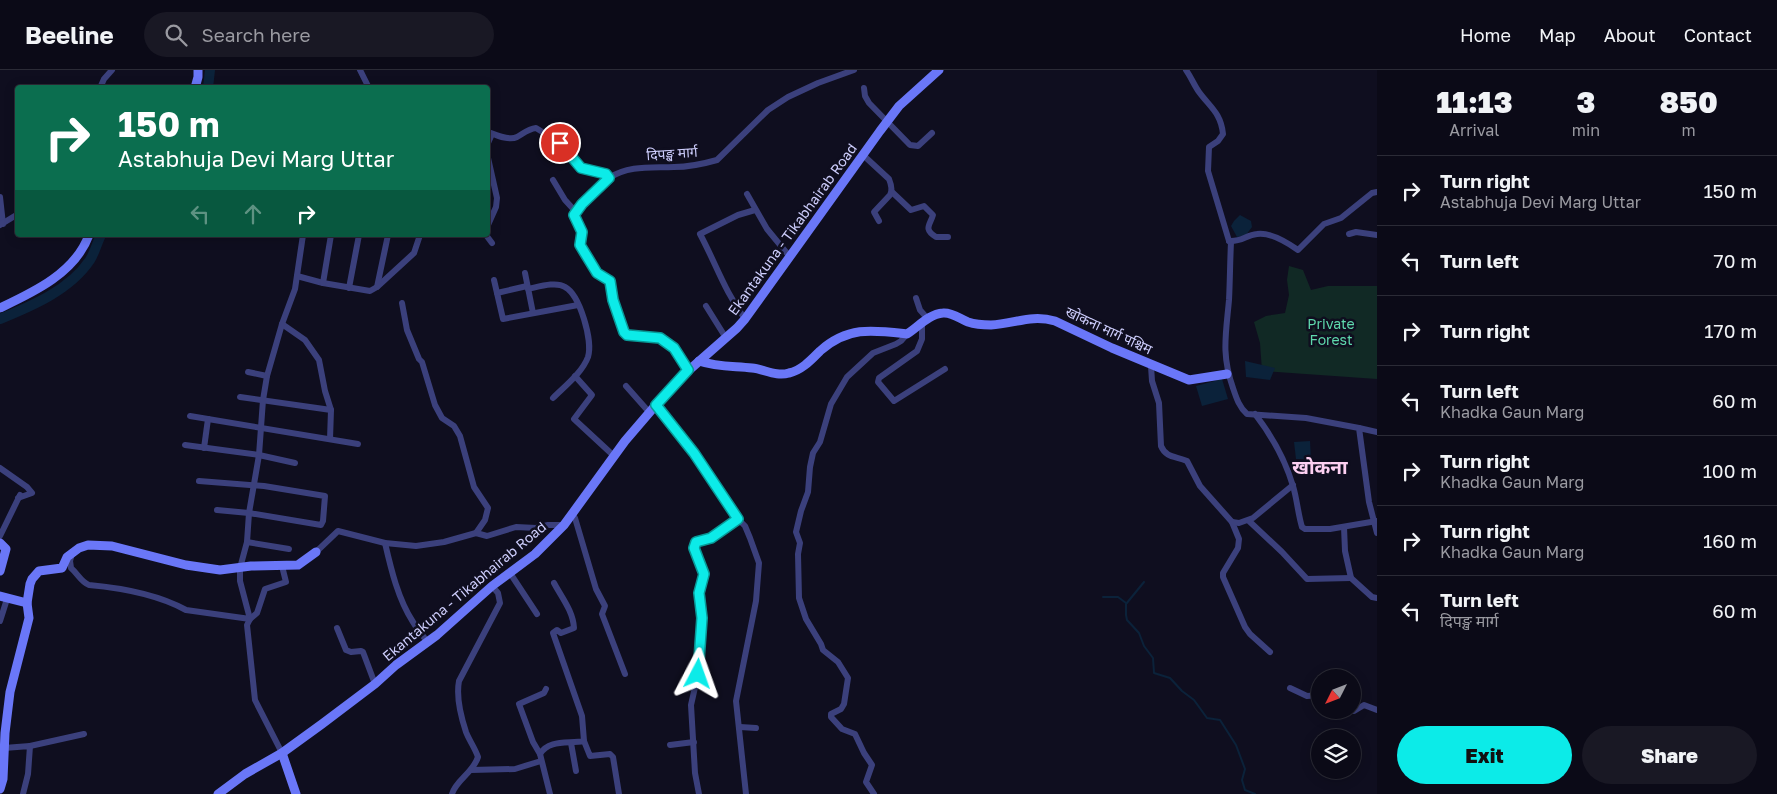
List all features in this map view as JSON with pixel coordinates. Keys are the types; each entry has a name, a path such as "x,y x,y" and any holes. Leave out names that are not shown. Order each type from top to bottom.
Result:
{"street":[{"path":"101,85 112,70"},
{"path":"195,85 198,70"},
{"path":"360,70 368,85"},
{"name":"दिपङ्ख मार्ग","path":"609,178 618,172 628,169 676,167 717,160 768,110 788,97 818,83 854,70"},
{"name":"Ekantakuna - Tikabhairab Road","path":"218,794 246,774 282,753 376,684 396,665 427,642 492,586 535,554 564,525 614,456 652,409 688,370 746,319 899,106 936,70"},
{"path":"1186,70 1198,91 1222,122 1223,134 1209,148 1208,171 1229,241 1231,242 1229,300 1224,344 1227,374 1242,410 1247,414 1306,418 1377,432"},
{"path":"864,88 868,102 910,145 918,146 932,133"},
{"path":"490,133 515,138 529,129 536,128 560,143 581,168 606,174 609,178 574,215 582,232 580,245 597,273 610,281 613,300 624,332 627,335 660,338 674,348 688,370"},
{"path":"863,155 889,179 892,192 911,210 924,206 933,215 928,224 929,230 936,237 948,237"},
{"path":"490,167 497,198 496,207 490,220"},
{"path":"553,180 564,200 576,212"},
{"path":"879,221 874,212 892,192"},
{"path":"1229,241 1238,242 1257,234 1282,239 1298,250 1324,224 1341,218 1372,193 1377,192"},
{"path":"747,194 776,242 790,257"},
{"path":"0,197 2,224 15,216"},
{"path":"746,319 723,285 713,259 700,234 738,215 755,210"},
{"path":"1349,234 1356,232 1377,235"},
{"path":"0,308 35,291 62,272 78,257 88,237"},
{"path":"250,619 240,581 240,568 246,542 248,513 254,485 255,468 259,455 263,400 267,376 282,324 295,289 303,237"},
{"path":"323,283 332,237"},
{"path":"350,288 360,237"},
{"path":"377,287 388,237"},
{"path":"296,276 366,291 377,287 414,253 419,237"},
{"path":"488,237 492,243"},
{"path":"525,273 533,314"},
{"path":"494,280 503,319 578,305"},
{"path":"497,293 527,287 558,284 566,287 575,296 590,339 588,357 575,376 553,398"},
{"path":"916,298 925,322 922,339 917,351 879,378 878,382 894,402 945,369"},
{"path":"402,303 407,330 422,362 435,405 442,418 454,426 460,436 474,488 488,508 485,520 476,533"},
{"path":"706,306 726,338"},
{"name":"खोकना मार्ग पश्चिम","path":"907,334 933,316 944,313 968,322 991,325 1038,317 1046,318 1055,320 1151,366 1189,380 1227,374"},
{"path":"282,324 305,340 320,360 325,391 331,410 330,439"},
{"path":"699,362 714,366 754,368 777,374 790,373 808,364 834,340 847,334 872,330 907,334"},
{"path":"874,794 866,782 872,765 864,754 855,734 842,728 831,718 831,714 841,709 844,704 848,678 838,662 823,650 818,637 802,610 799,598 798,554 800,543 796,532 808,492 813,453 820,442 831,404 840,387 851,372 873,353 896,344 907,334"},
{"path":"1151,366 1152,381 1159,403 1160,440 1164,451 1175,458 1187,461 1200,486 1232,522 1239,539 1238,548 1223,572 1223,577 1245,627 1270,652"},
{"path":"248,372 267,376"},
{"path":"575,376 592,395 574,419 614,456"},
{"path":"626,386 652,409 694,453 744,526 759,563 756,600 736,701 746,794"},
{"path":"240,397 331,410"},
{"path":"1255,414 1269,432 1282,456 1293,485 1301,524 1305,530 1330,529 1376,521"},
{"path":"190,416 358,444"},
{"path":"204,448 208,419"},
{"path":"1359,428 1369,502 1376,521 1377,533"},
{"path":"185,445 295,462"},
{"path":"0,468 27,487 32,493 19,496 0,536"},
{"path":"199,481 254,485 324,496 324,521 321,525 217,510"},
{"path":"1232,522 1249,521 1293,485"},
{"path":"572,514 575,518 596,589 605,606 602,614 626,674"},
{"path":"699,794 695,773 691,705 698,674 702,618 699,593 704,574 694,548 696,542 711,538 738,519"},
{"path":"1249,521 1307,579 1351,578"},
{"path":"0,788 3,779 4,748 2,733 10,692 29,618 27,603 30,584 36,573 42,570 62,568 67,557 88,545 107,546 211,569 240,568 298,565 316,552 338,531 385,543 416,546 444,542 476,533 487,536 516,526 536,528 548,525 564,525"},
{"path":"1344,527 1345,551 1351,578 1377,598"},
{"path":"246,542 289,550"},
{"path":"0,543 6,549 0,571"},
{"path":"385,543 391,569 401,597 412,621 427,642"},
{"path":"73,552 70,560 71,568 84,583 89,585 135,591 186,610 250,619"},
{"path":"282,566 286,582 265,589 257,613 250,619 247,625 255,700 282,753 296,794"},
{"path":"510,572 537,614"},
{"path":"554,583 574,621 574,628 561,633 557,630 553,633 582,716 584,741 590,756 610,754 614,757 620,794"},
{"path":"452,794 454,788 471,770 478,757 462,718 458,687 459,681 500,603 498,593 492,586"},
{"path":"0,621 4,598 27,603"},
{"path":"337,628 346,650 363,652 376,684"},
{"path":"1290,688 1306,696 1311,695"},
{"path":"546,689 544,693 519,704 540,757 550,794"},
{"path":"1361,707 1364,705 1377,710"},
{"path":"740,726 756,728"},
{"path":"4,748 30,746 84,734"},
{"path":"471,770 515,769 540,757 548,745 552,743 584,741"},
{"path":"670,745 694,742"},
{"path":"570,743 576,772"},
{"path":"23,794 28,774 30,746"}],"green space":[{"name":"Private Forest","path":"1289,266 1303,270 1311,290 1328,286 1377,286 1377,379 1262,371 1260,343 1254,322 1266,316 1285,313 1289,295 1287,280"}],"water":[{"path":"1240,215 1251,221 1252,227 1246,235 1237,237 1231,226"},
{"path":"1245,361 1275,368 1270,380 1246,377"},
{"path":"1222,379 1228,399 1202,406 1196,386"},
{"path":"1310,441 1311,460 1296,459 1294,442"}],"waterway":[{"path":"208,85 210,70"},
{"path":"0,319 50,296 72,280 90,260 100,237"},
{"path":"1144,582 1126,604 1126,615 1127,620 1139,633 1144,646 1153,658 1154,673 1170,678 1194,700 1207,718 1220,720 1236,745 1245,769 1242,780 1245,790 1255,794"},
{"path":"1103,597 1118,597 1126,603"}],"district":[{"name":"खोकना","path":"1320,466"}],"route":[{"path":"560,143 581,168 600,171 609,178 582,204 574,215 582,232 580,245 597,273 610,281 613,300 624,332 627,335 660,338 674,348 688,370 656,405 694,453 738,519 711,538 696,542 694,548 704,574 699,593 702,618 698,674"}]}
